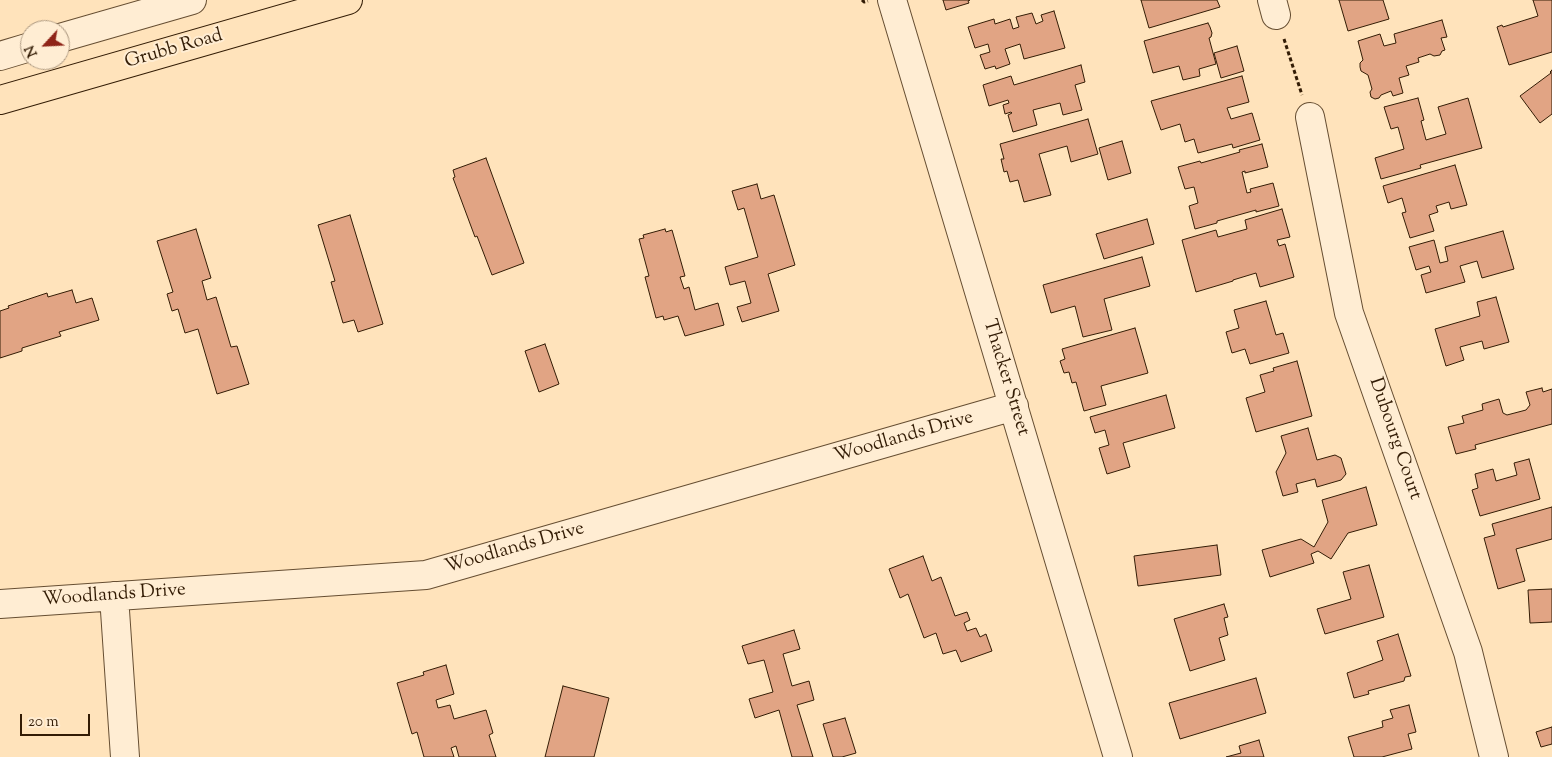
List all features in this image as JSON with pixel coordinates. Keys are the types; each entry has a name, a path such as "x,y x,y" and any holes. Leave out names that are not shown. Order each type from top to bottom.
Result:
{"main road":[{"name":"Grubb Road","path":"0,100 348,0"}],"street":[{"path":"70,35 192,0"},
{"name":"Thacker Street","path":"892,0 1118,757"},
{"path":"0,56 20,50"},
{"name":"Dubourg Court","path":"1310,117 1349,312 1468,652 1494,757"},
{"name":"Woodlands Drive","path":"0,604 426,574 1014,406"},
{"path":"114,596 125,757"}],"path":[{"path":"1274,8 1310,117"}],"building":[{"path":"943,0 970,0 968,1 969,3 946,10"},
{"path":"1141,0 1217,0 1220,7 1149,28"},
{"path":"1339,0 1383,0 1389,19 1348,31"},
{"path":"1533,0 1552,0 1552,52 1509,65 1497,27 1502,25 1503,27 1538,16"},
{"path":"1054,11 1065,48 1024,59 1020,44 1005,49 1010,64 996,69 995,66 985,69 980,55 990,52 988,44 975,48 968,27 994,19 995,24 1010,19 1013,29 1019,27 1016,17 1032,13 1036,24 1043,21 1041,15"},
{"path":"1442,20 1447,37 1441,38 1445,50 1440,55 1434,56 1430,54 1418,58 1419,62 1406,66 1409,75 1399,78 1403,93 1393,96 1391,91 1381,95 1379,98 1371,97 1370,92 1372,89 1368,75 1361,71 1360,67 1360,63 1363,60 1358,41 1380,34 1384,46 1396,43 1394,34"},
{"path":"1208,23 1212,33 1209,38 1216,64 1199,69 1200,76 1183,80 1179,66 1153,73 1144,41"},
{"path":"1237,46 1244,71 1221,78 1214,53"},
{"path":"1081,65 1085,82 1075,85 1082,110 1063,115 1060,103 1033,110 1037,125 1013,132 1008,115 1012,113 1005,114 1003,105 1009,103 1008,100 989,106 983,85 1011,76 1014,85"},
{"path":"1552,70 1552,114 1540,123 1520,96 1551,73"},
{"path":"1242,76 1249,102 1227,108 1231,119 1252,113 1260,140 1233,148 1232,144 1198,153 1194,139 1185,142 1180,124 1161,130 1151,101"},
{"path":"1418,98 1424,120 1421,121 1426,140 1446,134 1438,107 1468,98 1482,148 1420,165 1421,168 1381,179 1375,158 1404,149 1398,127 1391,129 1384,107"},
{"path":"1088,119 1098,154 1071,162 1067,146 1039,154 1051,195 1024,202 1018,180 1010,182 1007,171 1004,172 1001,159 1004,159 1000,144"},
{"path":"1122,141 1131,173 1108,180 1099,148"},
{"path":"1262,144 1268,167 1245,173 1245,171 1242,172 1247,193 1251,192 1250,189 1273,183 1279,206 1256,212 1256,210 1195,229 1189,206 1198,203 1194,187 1185,189 1178,167 1200,161 1201,163"},
{"path":"486,158 524,263 492,275 477,236 475,237 453,178 455,177 453,170"},
{"path":"1455,165 1467,205 1451,209 1449,202 1436,206 1438,212 1429,215 1434,231 1410,238 1402,213 1406,212 1402,198 1388,203 1383,186"},
{"path":"757,184 761,199 774,195 795,265 768,274 779,311 742,322 737,307 751,303 745,281 730,285 725,267 758,257 744,208 738,210 732,191"},
{"path":"1282,209 1290,237 1277,240 1279,246 1285,244 1294,277 1260,287 1256,273 1196,292 1182,240 1216,230 1218,237 1247,229 1245,220"},
{"path":"350,215 383,324 358,332 354,320 343,323 331,282 335,281 318,225"},
{"path":"1147,219 1154,244 1104,259 1096,234"},
{"path":"196,229 211,278 202,281 207,300 216,297 231,347 237,346 249,384 217,394 198,329 185,333 178,309 172,311 167,294 173,292 157,241"},
{"path":"665,229 666,232 672,230 685,276 680,277 684,289 689,287 695,310 718,303 724,325 685,336 678,316 664,320 663,316 656,318 645,277 649,276 639,239 644,238 643,235"},
{"path":"1503,231 1514,269 1482,278 1477,261 1460,266 1465,282 1426,293 1421,275 1431,272 1429,266 1416,270 1409,247 1434,240 1440,263 1448,261 1445,247"},
{"path":"1142,257 1150,286 1104,299 1112,330 1083,337 1075,306 1051,313 1043,285"},
{"path":"72,290 76,303 92,298 99,320 59,332 61,336 22,348 22,351 0,358 0,311 9,308 8,306 47,293 48,297"},
{"path":"1496,297 1509,342 1484,349 1482,341 1460,347 1464,360 1446,366 1435,329 1480,316 1477,302"},
{"path":"1266,301 1276,335 1283,333 1289,353 1250,364 1245,349 1232,353 1226,332 1239,328 1234,310"},
{"path":"1135,328 1148,373 1101,386 1106,405 1084,411 1076,382 1072,383 1069,372 1064,373 1060,361 1065,359 1062,349"},
{"path":"545,344 559,384 539,392 525,351"},
{"path":"1297,361 1312,416 1256,432 1246,398 1265,392 1260,375 1274,371 1273,368"},
{"path":"1542,388 1543,392 1552,389 1552,424 1475,445 1476,449 1456,454 1448,427 1464,423 1462,416 1483,410 1482,404 1499,399 1503,413 1507,415 1526,410 1530,405 1526,392"},
{"path":"1166,395 1175,428 1123,443 1130,467 1107,474 1099,448 1109,445 1105,430 1095,433 1090,417"},
{"path":"1308,428 1317,460 1335,455 1341,458 1346,474 1341,480 1317,487 1315,479 1296,484 1298,492 1283,496 1276,472 1286,453 1281,436"},
{"path":"1529,459 1540,499 1480,516 1472,490 1478,488 1475,474 1493,469 1496,481 1517,475 1514,463"},
{"path":"1366,487 1377,525 1348,533 1331,559 1318,551 1311,554 1314,563 1270,577 1262,550 1301,539 1314,547 1328,522 1322,500"},
{"path":"1552,507 1552,539 1516,549 1525,581 1498,589 1484,538 1495,535 1492,524"},
{"path":"1217,545 1221,575 1138,586 1134,556"},
{"path":"923,556 932,581 941,577 955,616 967,612 970,620 964,623 967,631 976,628 980,637 986,634 992,651 961,662 956,650 943,654 936,633 924,638 908,594 900,598 889,569"},
{"path":"1369,565 1384,617 1325,634 1317,609 1351,599 1343,572"},
{"path":"1552,589 1552,622 1530,623 1528,590"},
{"path":"1224,604 1228,617 1224,618 1228,635 1219,638 1225,660 1190,671 1174,619"},
{"path":"794,630 800,649 783,654 792,686 809,681 814,700 797,705 813,757 792,757 779,710 755,718 749,699 773,692 764,660 748,664 742,646"},
{"path":"1398,634 1411,676 1405,677 1404,681 1368,691 1369,694 1354,698 1347,673 1383,660 1377,641"},
{"path":"446,665 454,694 436,700 438,708 450,705 454,719 486,710 493,733 489,735 496,757 459,757 456,746 451,748 454,757 424,757 417,732 412,734 397,683 424,675 423,672"},
{"path":"1256,678 1266,713 1180,739 1169,703"},
{"path":"563,686 609,698 594,757 545,757"},
{"path":"1409,705 1416,732 1408,734 1412,749 1382,757 1354,757 1348,737 1383,727 1382,721 1393,718 1390,710"},
{"path":"845,718 856,753 842,757 833,757 823,724"},
{"path":"1552,727 1552,744 1541,747 1536,732"},
{"path":"1259,740 1264,757 1226,757 1241,753 1239,746"}]}
